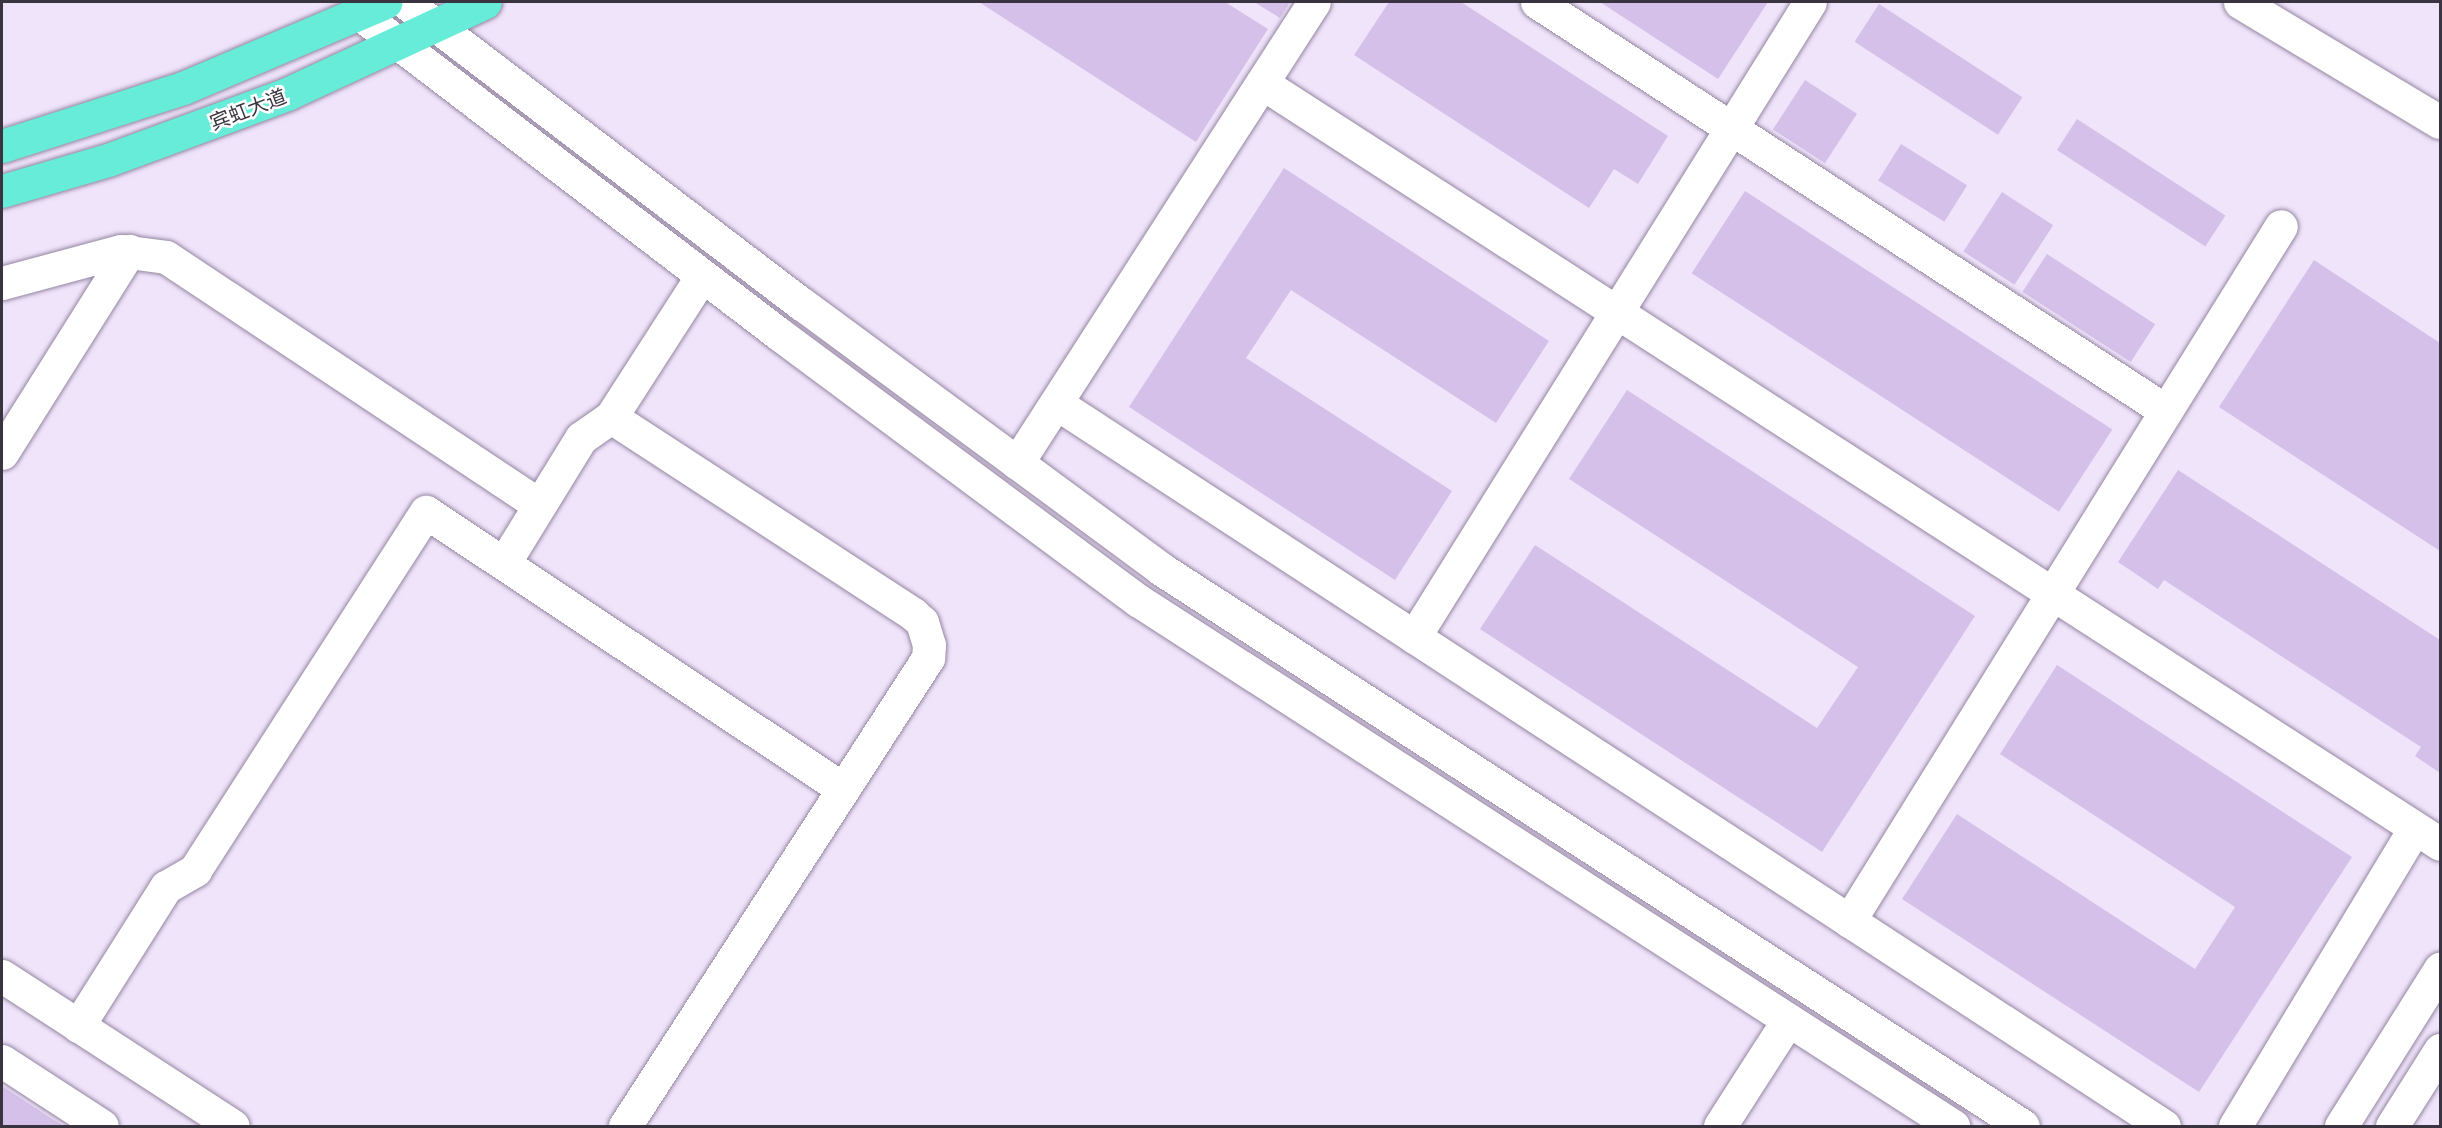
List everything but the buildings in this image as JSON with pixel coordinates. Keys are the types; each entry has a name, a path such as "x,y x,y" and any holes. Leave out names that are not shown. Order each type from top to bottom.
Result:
{"main road":[{"name":"宾虹大道","path":"2,191 198,129 399,44 484,2"},
{"path":"2,146 183,88 373,8"}],"street":[{"path":"405,2 1161,569 2023,1126"},
{"path":"1017,463 1314,2"},
{"path":"1538,2 2166,411"},
{"path":"1414,637 1810,2"},
{"path":"2240,2 2440,122"},
{"path":"373,8 399,44 702,276 1139,601 1953,1126"},
{"path":"1262,83 2428,836 2235,1126"},
{"path":"1849,921 2282,226"},
{"path":"2,283 129,251 165,256 539,506"},
{"path":"2,453 129,251"},
{"path":"504,563 580,438 611,417 702,276"},
{"path":"1056,403 2164,1126"},
{"path":"611,417 922,622 927,633 928,658 625,1126"},
{"path":"78,1026 166,887 195,870 426,512 843,789"},
{"path":"2341,1126 2440,969"},
{"path":"2,976 233,1126"},
{"path":"1720,1126 1788,1020"},
{"path":"2392,1126 2440,1050"},
{"path":"2,1061 102,1126"}]}
